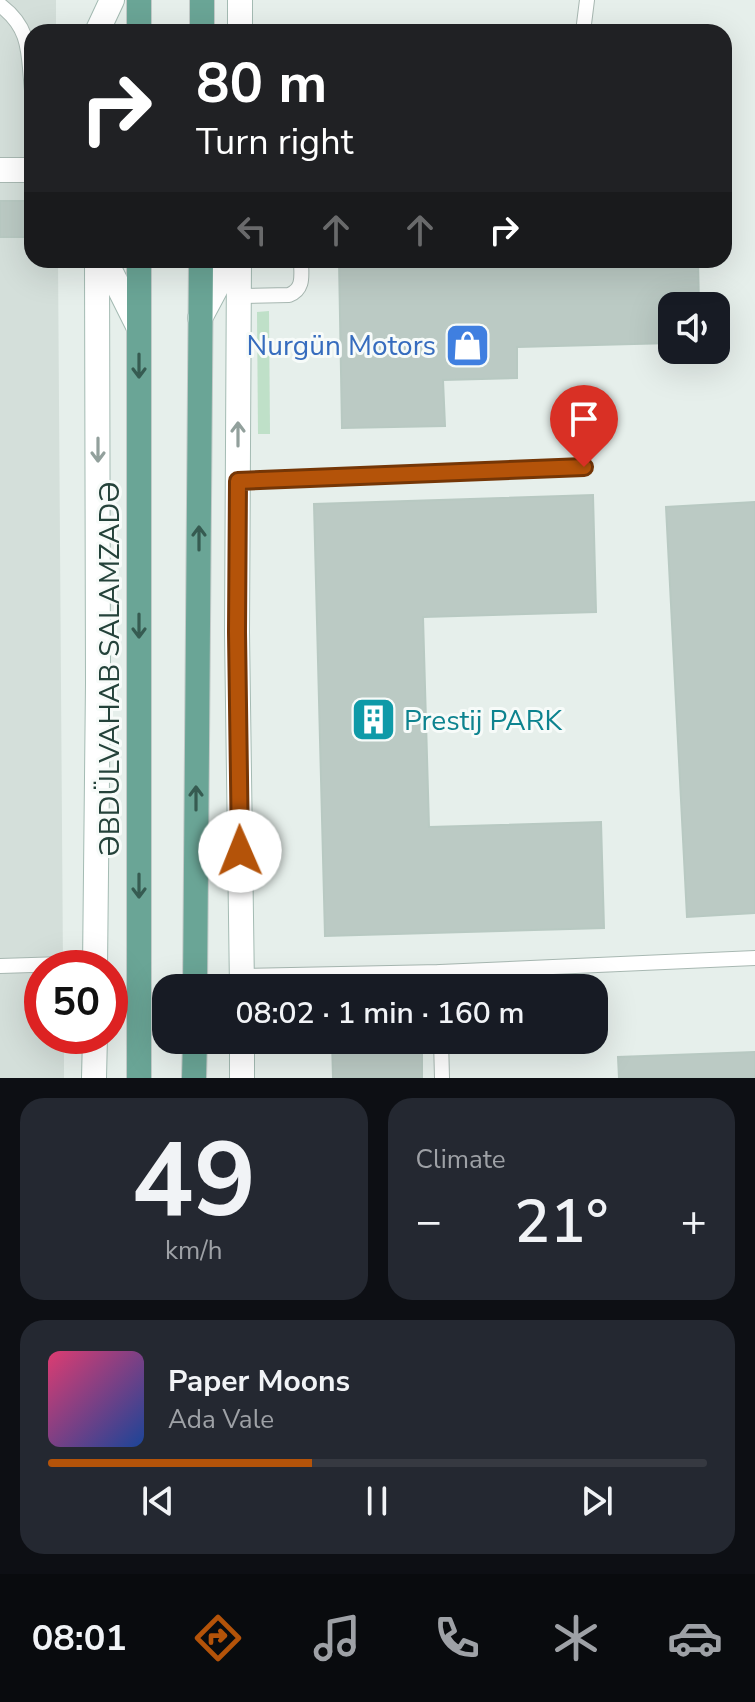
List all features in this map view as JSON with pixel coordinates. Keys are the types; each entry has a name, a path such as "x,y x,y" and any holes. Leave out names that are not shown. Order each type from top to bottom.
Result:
{"main road":[{"path":"97,0 97,24"},
{"path":"101,24 112,0"},
{"path":"139,0 139,24"},
{"path":"202,0 202,24"},
{"path":"228,0 238,24"},
{"path":"240,0 240,24"},
{"path":"0,170 24,170"},
{"name":"ƏBDÜLVAHAB SALAMZADƏ","path":"95,950 97,268"},
{"path":"109,268 139,328"},
{"name":"ƏBDÜLVAHAB SALAMZADƏ","path":"139,268 139,1078"},
{"path":"195,974 201,268"},
{"path":"200,318 227,268"},
{"path":"239,268 237,632 242,974"},
{"path":"94,1078 95,1054"},
{"path":"194,1078 195,1054"},
{"path":"242,1054 242,1078"}],"lane":[{"path":"584,24 587,0"},
{"path":"0,5 15,18 24,33"},
{"path":"239,296 296,293 301,284 301,268"},
{"path":"238,481 584,467"},
{"path":"400,974 755,958"},
{"path":"0,966 24,966"},
{"path":"441,1054 442,1078"}],"shaded area":[{"path":"0,0 56,0 56,24 24,24 24,268 58,268 63,950 24,950 24,1054 64,1054 64,1078 0,1078"}],"green space":[{"path":"269,311 270,434 258,434 257,312"}],"building":[{"path":"0,201 24,201 24,237 0,237"},
{"name":"Nurgün Motors","path":"339,268 698,268 699,292 658,292 658,343 517,347 517,378 443,380 445,426 342,428"},
{"name":"Prestij PARK","path":"593,495 596,612 423,617 429,827 601,822 604,928 325,936 314,504"},
{"path":"755,502 755,913 687,917 666,507"},
{"path":"755,1052 755,1078 619,1078 618,1057"},
{"path":"332,1054 422,1054 422,1078 333,1078"}],"place":[{"name":"Nurgün Motors","path":"467,345"},
{"name":"Prestij PARK","path":"373,720"}],"route":[{"path":"240,851 238,481 584,467"}]}
